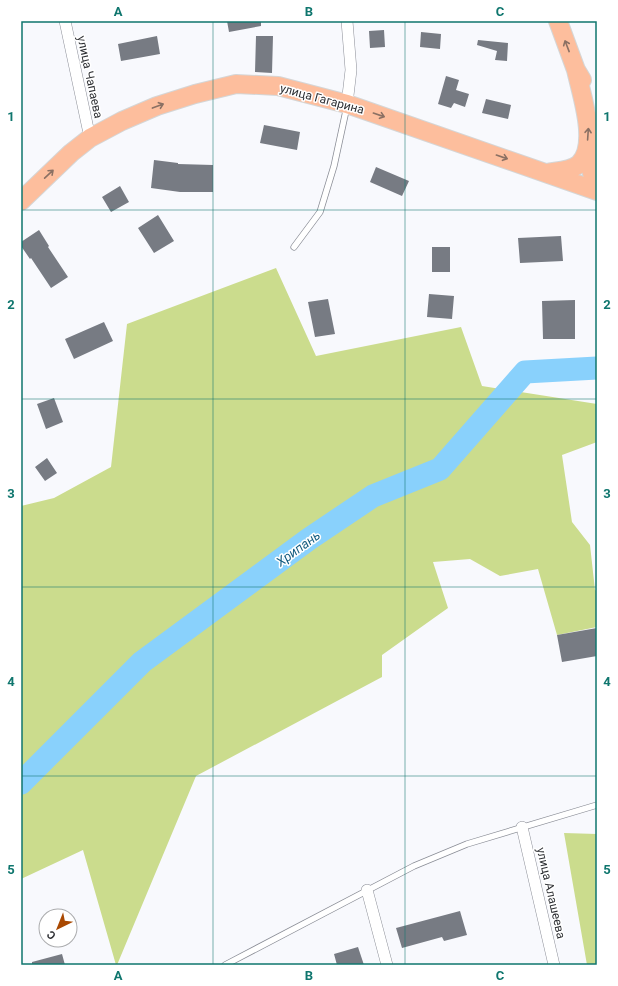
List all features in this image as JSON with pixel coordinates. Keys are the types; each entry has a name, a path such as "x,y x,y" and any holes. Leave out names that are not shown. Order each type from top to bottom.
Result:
{"main road":[{"path":"546,173 568,170 580,163 587,150 589,127 576,70 558,21"},
{"path":"576,70 597,109"},
{"name":"улица Гагарина","path":"21,200 71,153 90,138 122,121 157,106 195,94 236,84 278,86 347,104 597,191"},
{"path":"597,156 591,165 591,172 597,183"}],"street":[{"name":"улица Чапаева","path":"65,21 90,138"},
{"path":"347,21 351,70 347,104"},
{"name":"улица Алашеева","path":"522,827 554,965"},
{"path":"367,890 388,965"}],"lane":[{"path":"294,247 320,212 334,166 347,104"},
{"path":"225,965 414,866 466,844 597,805"}],"green space":[{"path":"276,268 316,356 461,327 482,386 597,404 597,442 562,455 572,522 590,545 595,590 597,591 597,627 557,635 538,569 500,576 470,559 433,562 448,608 382,655 382,677 196,776 116,965 83,850 21,879 21,506 54,498 111,467 127,324"},
{"path":"564,833 597,834 597,965 587,965"}],"building":[{"path":"227,21 261,21 261,26 229,32"},
{"path":"384,30 385,47 370,48 369,31"},
{"path":"421,32 441,34 440,49 420,47"},
{"path":"157,36 160,54 121,61 118,44"},
{"path":"256,36 273,36 272,73 255,72"},
{"path":"478,40 508,43 507,61 495,60 497,51 477,45"},
{"path":"446,76 459,80 456,90 469,94 465,107 454,103 451,108 438,104"},
{"path":"486,99 511,105 508,119 482,113"},
{"path":"264,125 300,132 297,150 260,143"},
{"path":"154,160 178,164 213,165 213,192 180,192 151,188"},
{"path":"376,167 409,181 402,196 370,182"},
{"path":"120,186 129,202 111,212 102,197"},
{"path":"158,215 174,241 154,253 138,228"},
{"path":"39,230 49,246 48,247 68,277 51,288 21,246 21,242"},
{"path":"561,236 563,261 520,263 518,238"},
{"path":"432,247 450,247 450,272 432,272"},
{"path":"429,294 454,296 452,319 427,317"},
{"path":"328,299 335,334 315,337 308,302"},
{"path":"575,300 575,339 543,339 542,301"},
{"path":"104,322 113,341 74,359 65,339"},
{"path":"54,398 63,422 46,429 37,404"},
{"path":"47,458 57,473 45,481 35,467"},
{"path":"597,628 597,656 562,662 557,635"},
{"path":"460,911 467,935 444,941 442,937 402,948 396,928"},
{"path":"358,947 364,965 337,965 334,954"},
{"path":"62,954 65,965 32,965 32,962"}],"waterway":[{"name":"Хрипань","path":"21,783 142,662 309,539 373,496 440,469 525,372 597,368"}]}
